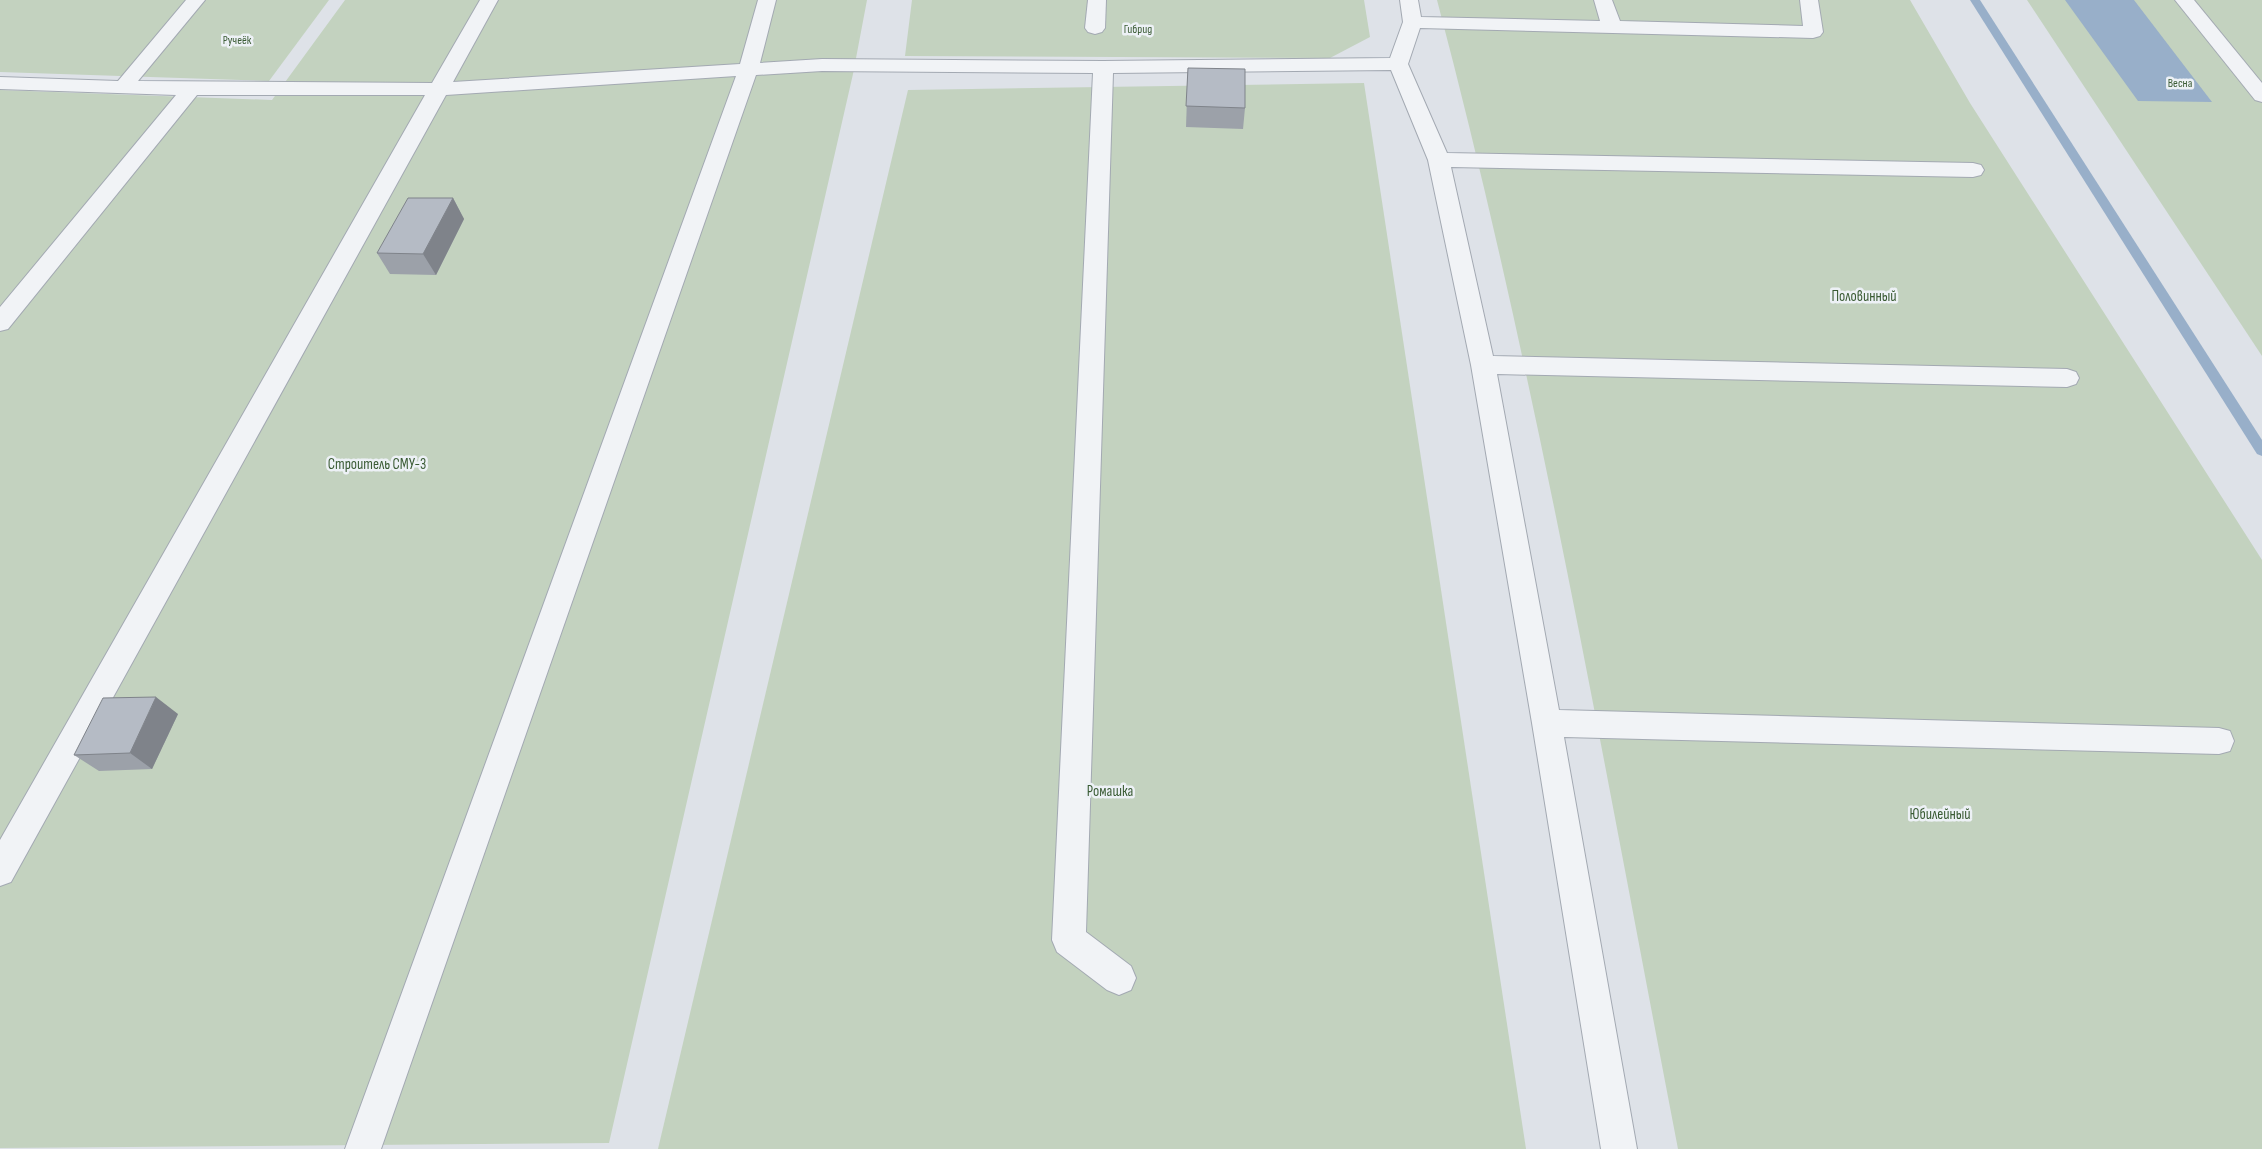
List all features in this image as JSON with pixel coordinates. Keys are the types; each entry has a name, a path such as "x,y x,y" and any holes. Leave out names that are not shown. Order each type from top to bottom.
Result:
{"lane":[{"path":"124,87 196,0"},
{"path":"0,871 489,0"},
{"path":"363,1149 748,70 767,0"},
{"path":"1095,28 1097,0"},
{"path":"1603,0 1612,27"},
{"path":"1619,1149 1547,723 1483,365 1439,160 1398,64 1411,11 1612,27 1813,32 1811,3 1809,0"},
{"path":"2184,0 2262,96"},
{"path":"0,83 191,89 440,89 822,65 1103,67 1398,64"},
{"path":"1103,67 1069,940 1119,978"},
{"path":"0,323 191,89"},
{"path":"1439,160 1973,170"},
{"path":"1483,365 2067,378"},
{"path":"1547,723 2219,741"}],"green space":[{"name":"Ручеёк","path":"0,0 329,0 269,81 0,72"},
{"name":"Строитель СМУ-3","path":"345,0 867,0 853,74 609,1143 0,1148 0,90 272,100"},
{"name":"Гибрид","path":"912,0 1364,0 1370,37 1330,58 905,56"},
{"name":"Юбилейный","path":"1437,0 1910,0 1970,103 2262,560 2262,1149 1678,1149 1596,716 1538,428 1473,142"},
{"name":"Весна","path":"2027,0 2262,0 2262,356"},
{"name":"Ромашка","path":"1364,83 1526,1149 658,1149 908,90"}],"water":[{"path":"2065,0 2134,0 2212,102 2138,101"}],"building":[{"path":"1188,68 1245,69 1245,108 1186,106"},
{"path":"408,198 453,198 423,254 377,253"},
{"path":"156,697 130,753 74,755 103,698"}],"waterway":[{"path":"1975,0 2262,451"}],"park label":[{"name":"Половинный","path":"1864,296"}]}
